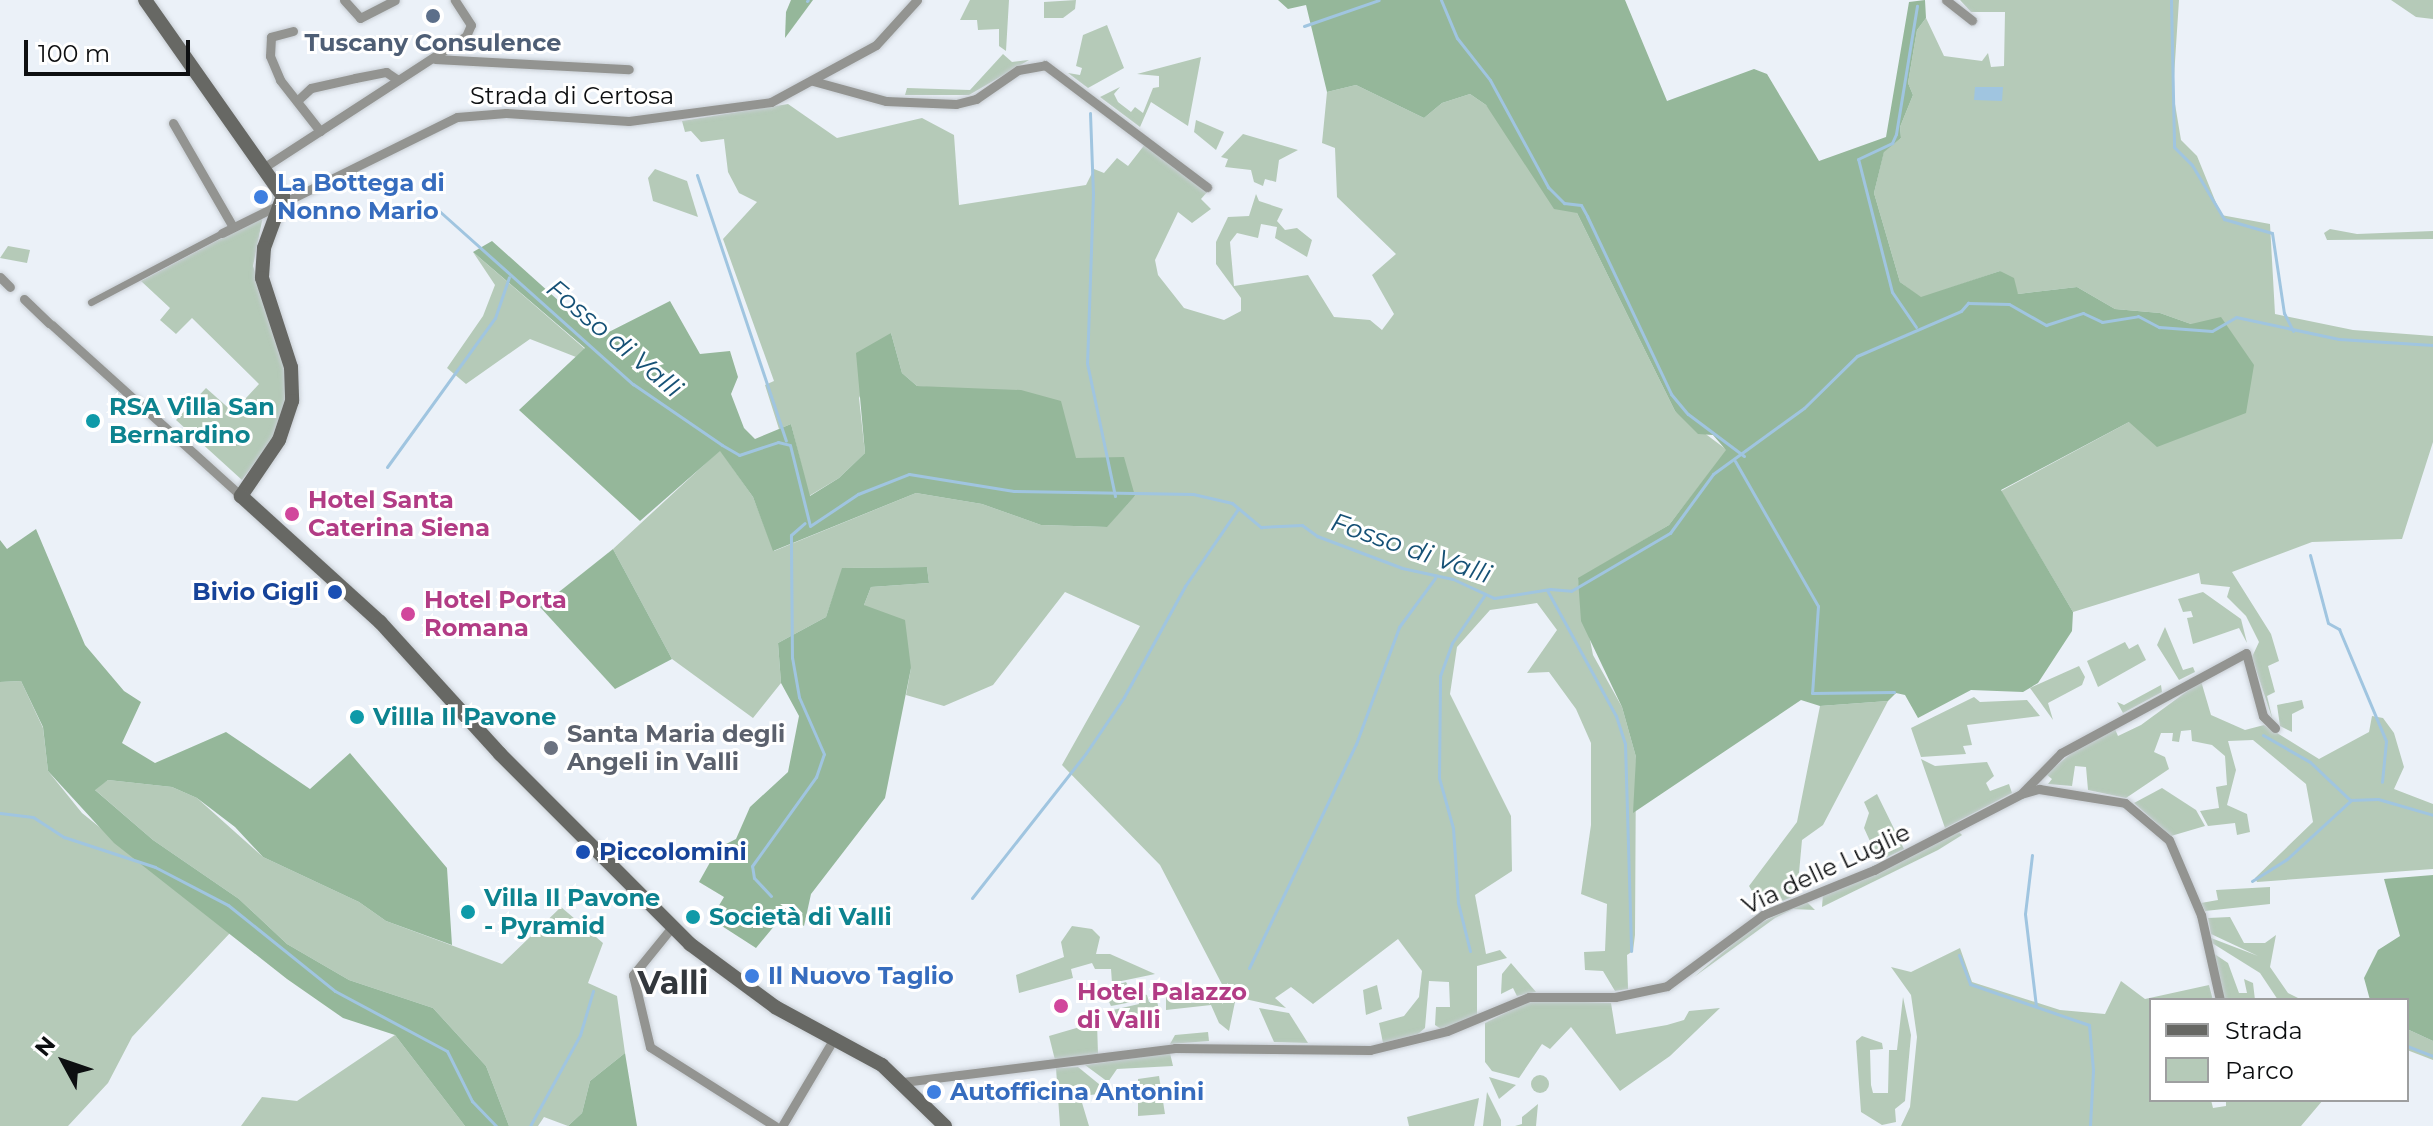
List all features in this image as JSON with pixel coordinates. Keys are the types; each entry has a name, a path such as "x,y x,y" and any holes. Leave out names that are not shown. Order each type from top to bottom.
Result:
{"main road":[{"path":"145,0 266,166 284,201 264,248 262,278 291,367 292,401 279,440 241,496 380,622 510,764 672,927 760,997 833,1040 872,1058 903,1082 945,1126"}],"street":[{"path":"344,0 360,18 395,0"},
{"path":"266,166 435,59 470,31 455,0"},
{"name":"Strada di Certosa","path":"91,302 451,118 506,113 629,121 771,102 882,41 917,0"},
{"path":"1946,0 1972,20"},
{"path":"293,31 273,35 268,48 280,80 299,99 320,131"},
{"path":"435,59 629,69"},
{"path":"813,81 895,102 956,104 976,99 1018,70 1045,65 1207,187"},
{"path":"299,99 311,88 365,76 386,72 398,80"},
{"path":"173,123 233,227"},
{"path":"0,277 10,287"},
{"path":"24,299 241,496"},
{"path":"2021,794 2061,753 2246,653 2263,716 2275,728"},
{"name":"Via delle Luglie","path":"903,1082 1175,1048 1370,1050 1447,1031 1529,997 1621,996 1667,986 1763,915 1886,864 2021,794 2051,790 2110,798 2141,812 2175,850 2201,915 2220,998"},
{"path":"672,927 633,975 650,1047 775,1126"},
{"path":"782,1126 833,1040"}],"green space":[{"path":"791,0 813,0 785,38 786,12"},
{"path":"970,0 1009,0 1006,51 999,46 999,29 978,30 977,20 960,20"},
{"path":"1076,0 1075,9 1063,18 1044,18 1044,2"},
{"path":"1278,0 1625,0 1667,101 1754,69 1767,74 1819,161 1886,137 1909,2 1925,0 1926,18 1917,30 1908,83 1913,95 1900,127 1901,138 1884,152 1874,193 1900,282 1921,297 2000,271 2014,278 2018,294 2077,287 2115,309 2160,313 2191,324 2221,317 2254,365 2246,413 2157,447 2129,422 2001,490 2073,612 2072,631 2038,683 2023,692 1971,690 1918,718 1905,695 1896,693 1888,701 1820,706 1801,700 1633,813 1636,757 1622,707 1581,621 1578,578 1669,525 1726,450 1713,435 1698,434 1675,411 1577,213 1554,209 1486,105 1470,94 1442,103 1424,118 1356,85 1327,92 1306,5 1288,9"},
{"path":"1960,0 2179,0 2173,92 2181,140 2197,156 2221,215 2270,224 2275,314 2353,330 2433,336 2433,442 2402,539 2312,542 2232,572 2271,634 2279,661 2268,666 2275,692 2267,696 2273,721 2252,657 2259,642 2246,616 2227,597 2230,587 2201,584 2199,573 2073,612 2001,491 2129,422 2191,324 2160,313 2115,309 2077,287 2018,294 2000,271 1921,298 1900,282 1874,193 1884,151 1901,138 1900,127 1913,95 1908,83 1917,30 1926,18 1944,56 1982,61 1988,53 1991,67 2004,66 2005,12 1971,12"},
{"path":"2391,0 2433,0 2433,19 2416,17"},
{"path":"1107,25 1124,68 1088,88 1068,73 1080,75 1082,68 1076,66 1083,35"},
{"path":"1003,54 1012,62 1029,60 969,95 905,95 907,88 970,90"},
{"path":"1201,57 1188,126 1151,102 1140,127 1100,97 1120,87 1114,94 1118,102 1131,112 1135,107 1143,113 1153,88 1159,87 1159,76 1137,74"},
{"path":"1356,85 1424,118 1442,103 1470,94 1486,105 1577,213 1675,411 1727,450 1669,525 1578,579 1593,655 1622,707 1636,757 1635,935 1633,951 1627,955 1628,989 1615,991 1603,971 1585,970 1584,952 1605,951 1607,904 1581,894 1591,825 1591,743 1576,709 1549,672 1527,673 1557,630 1537,603 1490,610 1457,647 1450,694 1511,816 1512,871 1475,895 1486,954 1500,950 1507,958 1477,966 1477,1017 1441,1029 1435,1025 1436,1007 1450,1007 1449,982 1429,981 1425,1028 1418,1034 1383,1043 1379,1023 1404,1016 1419,997 1422,971 1398,939 1313,1004 1291,987 1275,998 1286,1008 1236,997 1229,1031 1219,1023 1211,1005 1166,1010 1166,997 1177,987 1189,991 1192,1003 1226,992 1160,865 1062,765 1140,626 1065,592 993,685 944,706 906,695 911,668 864,605 871,587 929,583 927,567 843,568 826,617 778,643 781,683 753,718 672,659 613,549 720,450 753,497 774,551 916,493 982,504 1041,525 1106,527 1135,496 946,389 917,386 902,373 891,333 859,398 865,453 839,478 809,496 791,424 779,429 765,385 774,381 723,239 757,202 739,193 728,172 724,139 701,142 691,131 685,132 682,121 788,104 837,138 922,118 954,135 959,205 1086,185 1094,169 1104,173 1117,158 1128,166 1146,143 1208,191 1201,199 1211,209 1192,223 1178,212 1155,260 1158,275 1184,308 1224,320 1241,311 1241,298 1216,264 1216,242 1228,217 1249,216 1256,194 1259,201 1283,209 1277,221 1285,230 1297,228 1312,240 1307,257 1275,238 1277,227 1261,224 1258,238 1237,233 1230,242 1234,286 1308,275 1334,317 1370,320 1382,330 1394,314 1372,275 1396,254 1337,197 1335,148 1322,143 1327,92"},
{"path":"1196,120 1224,132 1216,150 1194,132"},
{"path":"1243,134 1298,150 1279,160 1276,182 1265,179 1263,186 1254,182 1251,170 1225,167 1228,159 1221,157"},
{"path":"655,169 687,181 698,217 653,201 648,178"},
{"path":"263,216 253,266 284,365 286,404 272,440 242,480 176,420 206,388 233,412 259,384 192,318 176,334 160,320 170,308 141,281"},
{"path":"2330,229 2357,234 2433,231 2433,239 2327,240 2324,233"},
{"path":"492,241 599,337 670,301 700,354 730,351 738,377 731,394 744,428 755,439 791,424 810,496 839,478 865,453 856,353 891,333 902,373 917,386 1021,390 1061,401 1076,458 1124,457 1135,496 1107,527 1041,525 982,504 916,493 773,551 753,497 720,451 640,521 519,410 585,348 473,252"},
{"path":"8,246 30,250 27,263 0,258"},
{"path":"473,252 585,349 576,357 530,339 466,384 447,368 483,316 495,285"},
{"path":"36,529 85,645 124,691 141,702 122,743 155,763 226,732 310,789 350,753 447,868 452,945 386,921 359,902 263,857 235,827 197,798 172,787 108,780 95,790 153,840 239,899 287,944 349,980 433,1008 486,1066 509,1126 465,1126 395,1035 343,1018 287,979 114,843 48,771 43,727 21,681 0,682 0,540 7,549"},
{"path":"613,549 672,659 615,689 540,607"},
{"path":"927,567 929,583 871,587 864,605 905,620 911,668 885,798 811,894 804,926 785,913 756,948 711,919 724,897 699,882 718,848 736,839 750,807 788,772 799,716 781,683 778,643 826,617 842,568"},
{"path":"2203,592 2241,619 2247,643 2239,628 2193,644 2187,618 2193,617 2191,611 2183,612 2178,599"},
{"path":"2165,627 2183,670 2193,667 2195,672 2179,680 2157,645"},
{"path":"2125,642 2129,649 2138,644 2146,660 2098,687 2087,661"},
{"path":"2079,666 2085,677 2082,685 2048,703 2053,720 2030,688"},
{"path":"21,681 43,728 48,771 82,813 230,933 132,1037 108,1083 68,1126 0,1126 0,682"},
{"path":"2201,681 2211,715 2245,730 2264,725 2319,759 2369,732 2372,716 2383,718 2394,733 2404,767 2394,789 2433,804 2433,869 2257,882 2255,878 2313,822 2306,784 2253,740 2228,741 2236,770 2227,805 2247,814 2250,832 2237,835 2235,823 2208,826 2200,811 2219,808 2216,787 2227,785 2225,756 2212,745 2192,741 2191,730 2181,731 2179,742 2172,741 2173,733 2161,733 2154,752 2165,757 2169,769 2126,798 2088,790 2086,767 2075,766 2072,786 2048,784 2052,779 2046,774 2084,743 2114,727 2118,736 2141,725"},
{"path":"2161,685 2162,692 2123,713 2117,702 2124,705"},
{"path":"1974,697 1980,702 2027,700 2040,716 1967,725 1972,745 1963,746 1966,754 1921,757 1911,728"},
{"path":"2302,700 2304,708 2292,714 2292,732 2280,726 2277,705"},
{"path":"1888,701 1823,825 1802,840 1797,895 1763,909 1749,886 1797,822 1820,706"},
{"path":"1921,759 1935,766 1987,762 1994,776 1986,783 1990,791 2009,784 2012,793 1945,828"},
{"path":"108,780 172,787 197,798 263,857 359,902 386,921 502,964 561,907 603,943 588,983 617,996 625,1053 590,1081 582,1113 568,1126 544,1117 538,1126 509,1126 486,1066 433,1008 349,980 287,944 239,899 153,840 94,789"},
{"path":"2162,788 2196,810 2205,826 2171,836 2134,803"},
{"path":"1877,794 1904,849 1879,861 1864,828 1869,813 1864,802"},
{"path":"1959,832 1962,835 1938,850 1822,907 1823,894"},
{"path":"2433,875 2433,1041 2409,1030 2409,998 2369,998 2364,978 2378,950 2400,936 2384,879"},
{"path":"2270,887 2270,904 2205,911 2201,903 2218,900 2216,890"},
{"path":"1806,901 1815,910 1793,909 1775,918 1694,977 1754,926"},
{"path":"2230,917 2244,943 2265,943 2276,935 2270,967 2288,993 2298,998 2277,998 2260,973 2212,943 2211,938 2258,956 2211,934 2208,918"},
{"path":"1072,926 1092,929 1100,937 1096,954 1110,954 1155,974 1112,983 1111,969 1095,969 1092,963 1071,969 1073,978 1019,993 1016,975 1064,957 1061,942"},
{"path":"1960,948 1972,982 2060,1010 2105,1014 2121,981 2145,999 2149,998 2149,1102 2212,1102 2213,1108 2226,1106 2226,1102 2321,1102 2301,1126 1901,1126 1910,1107 1917,1037 1911,995 1891,967 1911,972"},
{"path":"2213,953 2228,963 2239,993 2247,993 2244,979 2253,983 2255,998 2224,998"},
{"path":"1511,963 1536,992 1517,996 1513,988 1501,994 1502,974"},
{"path":"1126,982 1137,1001 1111,1006 1103,989"},
{"path":"1377,985 1382,1009 1366,1015 1363,990"},
{"path":"2209,985 2212,998 2150,998"},
{"path":"1136,992 1147,995 1149,1002 1157,1001 1160,1014 1110,1022 1113,1010 1139,1004"},
{"path":"1903,997 1911,1035 1905,1101 1895,1109 1896,1122 1882,1125 1861,1112 1856,1041 1862,1036 1882,1043 1883,1049 1870,1050 1871,1085 1873,1093 1888,1093 1889,1050 1897,1050"},
{"path":"1531,1000 1611,1003 1616,1034 1684,1020 1689,1011 1720,1008 1670,1056 1620,1091 1571,1027 1550,1049 1542,1044 1519,1078 1492,1071 1485,1062 1485,1023"},
{"path":"1259,1008 1289,1013 1308,1043 1274,1042"},
{"path":"1097,1022 1098,1055 1055,1060 1049,1036"},
{"path":"2409,1030 2433,1041 2433,1060 2409,1051"},
{"path":"1208,1032 1209,1041 1170,1044 1175,1035"},
{"path":"395,1035 465,1126 241,1126 262,1097 297,1101"},
{"path":"625,1053 637,1126 568,1126 582,1113 590,1081"},
{"path":"1170,1053 1173,1066 1117,1069 1108,1082 1085,1065"},
{"path":"1078,1067 1110,1093 1080,1096 1089,1126 1060,1126 1056,1068"},
{"path":"1536,1075 1544,1075 1549,1084 1547,1091 1536,1093 1531,1088 1531,1080"},
{"path":"1159,1076 1165,1114 1138,1116 1138,1079"},
{"path":"1489,1077 1516,1085 1499,1099"},
{"path":"1487,1092 1501,1120 1501,1126 1483,1126"},
{"path":"1479,1098 1474,1126 1409,1126 1407,1117"},
{"path":"1538,1104 1536,1126 1515,1126 1522,1124 1522,1117"}],"water":[{"path":"1975,87 2003,87 2002,101 1974,100"}],"waterway":[{"path":"1304,26 1379,0"},
{"path":"1441,0 1457,38 1490,80 1548,187 1564,203 1581,205 1671,394 1688,414 1744,456"},
{"path":"2171,0 2174,147 2192,165 2224,219 2272,233 2284,313 2293,331"},
{"path":"1916,327 1892,292 1858,159 1892,143 1896,134 1917,6"},
{"path":"1090,113 1093,193 1087,363 1115,496"},
{"path":"697,175 786,441"},
{"name":"Fosso di Valli","path":"437,209 633,384 722,445 739,455 778,442 790,445 810,526 858,494 909,474 1014,491 1193,494 1232,503 1261,527 1302,525 1317,536 1402,568 1453,579 1494,598 1550,589 1571,591 1670,533 1713,474 1804,408 1857,356 1961,311 1968,303 2009,304 2046,325 2083,313 2102,322 2138,316 2159,327 2212,331 2236,317 2339,339 2433,345"},
{"path":"387,467 495,318 509,277"},
{"path":"1735,461 1818,606 1812,693 1894,692"},
{"path":"972,898 1086,753 1124,697 1185,586 1238,509"},
{"path":"771,896 754,878 752,866 816,777 824,754 799,697 792,658 791,535 805,523"},
{"path":"2310,555 2328,623 2339,629 2386,741 2382,782"},
{"path":"1249,968 1356,744 1399,627 1435,578"},
{"path":"1547,590 1616,716 1625,744 1631,951"},
{"path":"1470,951 1458,903 1453,828 1439,778 1440,676 1452,643 1484,596"},
{"path":"2263,735 2310,762 2350,800 2378,799 2433,815"},
{"path":"2252,881 2287,859 2350,801"},
{"path":"0,813 33,817 64,837 155,867 228,905 335,991 447,1051 472,1101 496,1126"},
{"path":"2032,855 2025,914 2036,1006"},
{"path":"1959,955 1970,984 2089,1025 2093,1070 2090,1126"},
{"path":"530,1126 580,1035 593,991"},
{"path":"2409,1047 2433,1056"}],"place":[{"name":"Tuscany Consulence","path":"433,16"},
{"name":"La Bottega di Nonno Mario","path":"261,197"},
{"name":"RSA Villa San Bernardino","path":"93,421"},
{"name":"Hotel Santa Caterina Siena","path":"292,514"},
{"name":"Bivio Gigli","path":"335,592"},
{"name":"Hotel Porta Romana","path":"408,614"},
{"name":"Villla Il Pavone","path":"357,717"},
{"name":"Santa Maria degli Angeli in Valli","path":"551,748"},
{"name":"Piccolomini","path":"583,852"},
{"name":"Villa Il Pavone - Pyramid","path":"468,912"},
{"name":"Società di Valli","path":"693,917"},
{"name":"Il Nuovo Taglio","path":"752,976"},
{"name":"Hotel Palazzo di Valli","path":"1061,1006"},
{"name":"Autofficina Antonini","path":"934,1092"}],"district":[{"name":"Valli","path":"673,983"}]}
